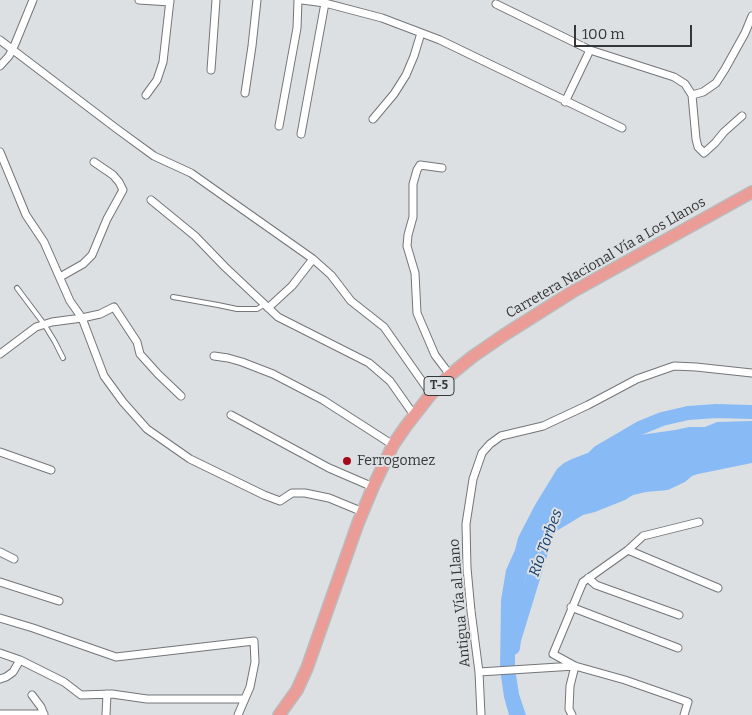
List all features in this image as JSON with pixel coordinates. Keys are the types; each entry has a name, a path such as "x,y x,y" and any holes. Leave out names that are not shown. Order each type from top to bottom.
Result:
{"highway":[{"name":"Carretera Nacional Vía a Los Llanos","path":"280,715 297,690 307,668 373,487 393,445 431,394 472,357 572,292 752,192"}],"street":[{"path":"0,66 12,50 33,0"},
{"path":"139,0 170,1 163,62 157,80 146,95"},
{"path":"211,70 216,0"},
{"path":"245,93 257,0"},
{"path":"279,126 297,28 298,0"},
{"path":"302,0 325,3 382,18 440,40 622,128"},
{"path":"301,134 325,3"},
{"path":"496,4 590,50 674,77 685,84 692,96 698,147 704,153 742,116"},
{"path":"692,96 703,92 716,83 745,33 752,16"},
{"path":"373,119 394,94 406,75 421,33"},
{"path":"0,40 154,156 191,173 313,258 331,275 351,301 384,327 431,394"},
{"path":"565,102 590,50"},
{"path":"0,152 26,215 44,242 70,302 82,318 104,376 122,402 147,429 190,459 264,495 280,501 292,493 305,493 328,498 363,512"},
{"path":"60,277 83,264 92,255 107,219 123,190 113,175 94,162"},
{"path":"442,168 420,165 417,170 413,184 413,217 407,246 415,273 417,314 435,355 450,375"},
{"path":"151,200 195,236 278,317 369,362 390,381 414,415"},
{"path":"266,306 292,286 313,258"},
{"path":"0,354 36,327 59,320 100,314 114,307 136,342 140,354 180,396"},
{"path":"214,356 242,362 273,374 323,400 393,445"},
{"name":"Antigua Vía al Llano","path":"481,715 479,672 467,568 466,524 473,480 482,453 501,436 543,426 637,379 674,366 752,373"},
{"path":"231,415 329,468 373,487"},
{"path":"0,452 51,470"},
{"path":"684,715 688,702 625,680 574,666 553,654 582,582 628,550 643,536 698,522"},
{"path":"628,550 718,588"},
{"path":"0,552 14,559"},
{"path":"588,578 596,586 679,615"},
{"path":"0,582 59,601"},
{"path":"572,607 678,648"},
{"path":"0,618 116,657 254,641 255,662 250,687 238,715"},
{"path":"0,653 20,660 64,682 80,695 107,694 147,699 244,699"},
{"path":"0,679 13,672 20,660"},
{"path":"479,672 574,666"},
{"path":"572,715 569,709 570,686 574,666"},
{"path":"106,715 107,694"},
{"path":"0,714 44,714 32,696"}],"lane":[{"path":"17,288 44,324 63,358"},
{"path":"173,297 237,309 257,309 266,306"}],"water":[{"path":"752,421 752,463 698,474 668,490 633,495 595,512 583,515 550,535 531,563 525,580 518,615 515,668 519,694 526,715 509,715 500,669 501,600 506,570 522,530 557,469 572,459 598,449 625,442 640,435 689,427 705,427 717,422"}],"waterway":[{"name":"Río Torbes","path":"594,457 599,452 640,428 662,419 688,413 716,411 752,412"},
{"name":"Río Torbes","path":"513,648 548,529"}],"place":[{"name":"Ferrogomez","path":"347,461"}]}
